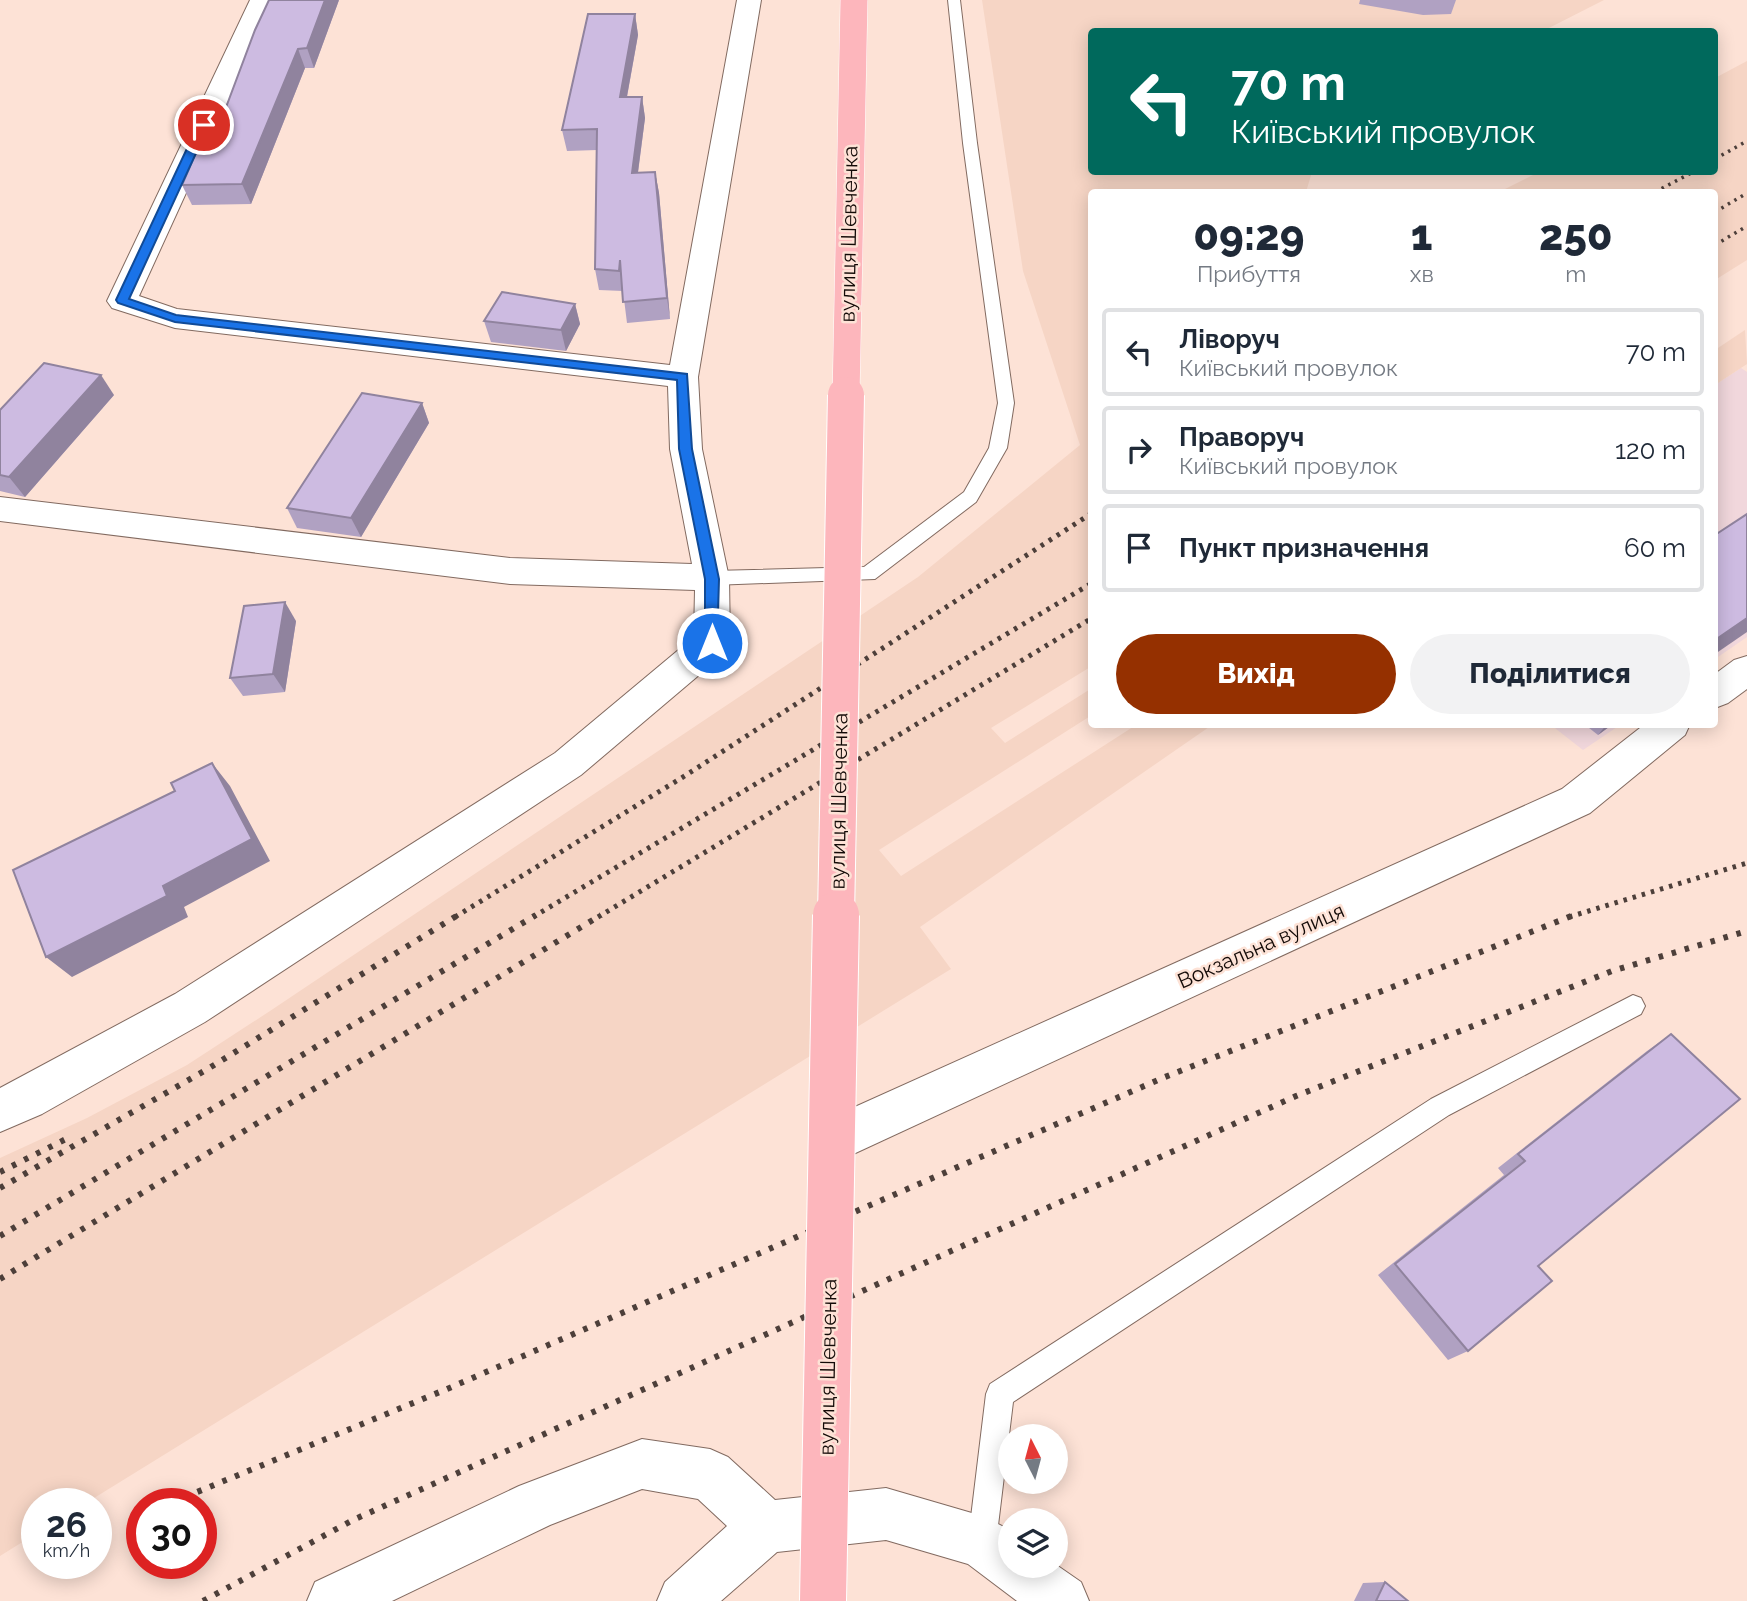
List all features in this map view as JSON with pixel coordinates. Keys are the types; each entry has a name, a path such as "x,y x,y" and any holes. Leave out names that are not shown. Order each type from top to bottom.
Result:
{"main road":[{"name":"вулиця Шевченка","path":"823,1601 854,0"}],"street":[{"path":"262,0 122,300 175,318 683,377"},
{"path":"0,1110 26,1099 190,1008 568,764 712,643 712,579 686,449 683,377 749,0"},
{"path":"0,509 510,571 712,579"},
{"path":"1718,691 1747,670"},
{"name":"Вокзальна вулиця","path":"833,1140 1576,801 1668,728"},
{"path":"334,1601 537,1504 642,1464 710,1475 766,1527"},
{"path":"684,1601 705,1579 766,1527 886,1514 998,1556"},
{"path":"1031,1578 1062,1601"}],"lane":[{"path":"712,579 868,574 970,497 998,448 1006,403 970,143 954,0"},
{"path":"1001,1508 1000,1394 1440,1107 1633,1006"}],"shaded area":[{"path":"982,0 1604,0 1549,28 1088,28 1088,175 1311,175 1307,189 1088,189 1088,668 991,728 1005,743 1088,691 1088,718 879,850 901,876 1131,728 1208,728 920,927 951,969 110,1488 21,1488 21,1543 0,1556 0,1158 87,1118 187,1065 270,1011 918,577 1080,445 1023,271"},
{"path":"1747,61 1747,260 1718,278 1718,189 1505,189 1533,175 1718,175 1718,76"},
{"path":"1745,330 1747,364 1718,383 1718,348"},
{"path":"1741,368 1747,372 1747,637 1718,657 1718,383"},
{"path":"1555,728 1616,728 1583,750"}],"building":[{"path":"269,0 325,0 307,48 298,49 242,184 182,185 201,141 205,141 212,126 219,126"},
{"path":"588,14 635,14 620,97 642,97 632,173 655,172 667,298 623,302 620,260 619,271 595,269 597,129 562,130"},
{"path":"502,292 575,304 561,330 484,321"},
{"path":"44,363 101,375 9,477 0,475 0,410"},
{"path":"362,393 422,403 351,518 287,508"},
{"path":"1747,514 1747,618 1718,638 1718,533"},
{"path":"285,602 273,674 230,678 244,606"},
{"path":"212,763 252,839 163,886 167,896 46,957 13,870 175,791 171,783"},
{"path":"1671,1034 1740,1099 1538,1266 1552,1281 1468,1351 1395,1264 1525,1161 1518,1154"},
{"path":"1385,1582 1408,1601 1376,1601"}],"railway":[{"path":"1718,157 1747,141"},
{"path":"1661,189 1687,175"},
{"path":"1718,210 1747,193"},
{"path":"1718,243 1747,226"},
{"path":"455,917 683,777 1088,516"},
{"path":"533,917 1088,585"},
{"path":"598,917 1088,620"},
{"path":"1569,917 1747,863"},
{"path":"0,1188 206,1070 458,915"},
{"path":"0,1236 536,915"},
{"path":"0,1279 601,915"},
{"path":"207,1488 447,1389 1165,1077 1574,915"},
{"path":"203,1601 353,1520 1296,1096 1612,971 1747,931"},
{"path":"0,1172 68,1138"}],"route":[{"path":"204,125 122,300 175,318 683,377 686,449 712,579 712,643"}]}
